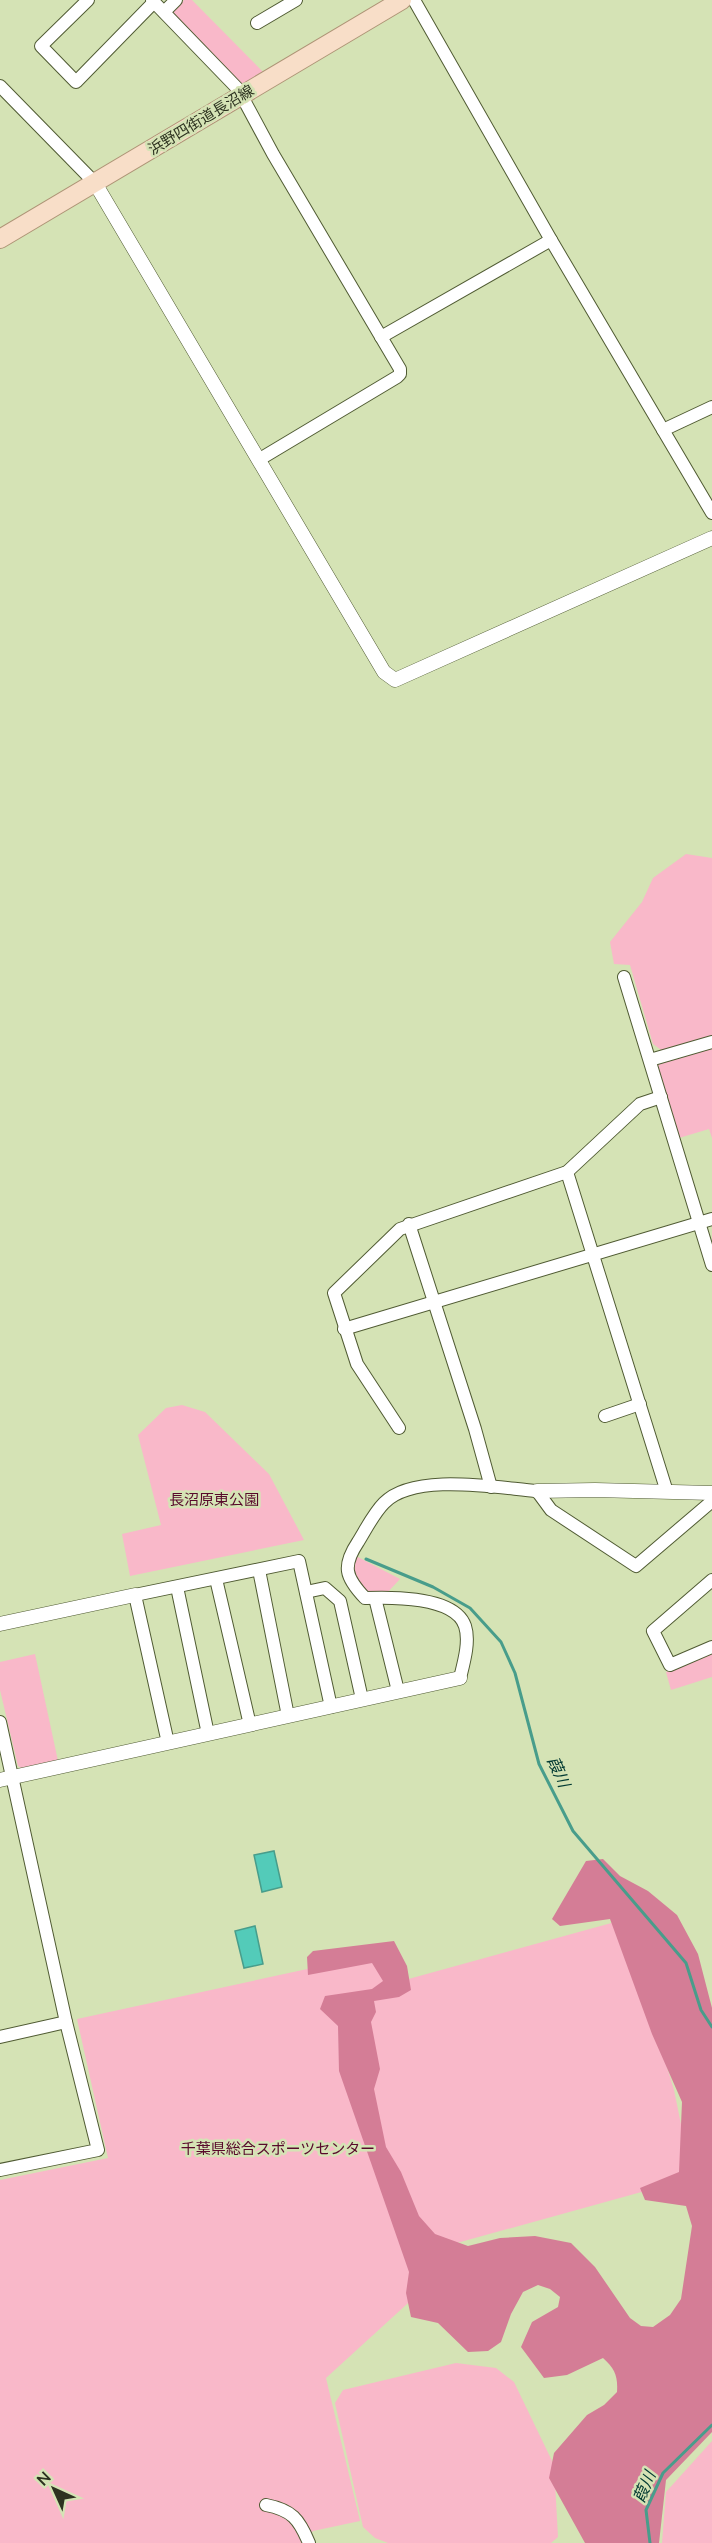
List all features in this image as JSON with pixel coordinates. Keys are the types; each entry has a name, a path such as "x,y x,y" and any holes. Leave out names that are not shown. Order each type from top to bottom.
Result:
{"main road":[{"name":"浜野四街道長沼線","path":"0,239 402,0"}],"street":[{"path":"88,0 41,46 76,82 153,1 242,96 273,154 400,369 397,377 260,459"},
{"path":"164,12 176,0"},
{"path":"257,22 296,0"},
{"path":"414,0 550,240 712,513"},
{"path":"0,86 95,183 384,672 395,680 712,538"},
{"path":"381,337 550,240"},
{"path":"663,430 712,407"},
{"path":"624,977 712,1264"},
{"path":"650,1060 712,1042"},
{"path":"399,1428 357,1364 333,1293 400,1229 409,1224 567,1172 640,1104 661,1097"},
{"path":"567,1172 667,1492"},
{"path":"344,1329 712,1219"},
{"path":"409,1224 475,1429 491,1487"},
{"path":"605,1416 640,1404"},
{"path":"6,1779 460,1678 466,1640 465,1627 460,1618 432,1603 398,1597 365,1598 351,1584 347,1569 354,1548 384,1503 396,1494 411,1489 456,1482 537,1491 712,1493"},
{"path":"537,1491 551,1510 636,1566 711,1502 712,1498"},
{"path":"0,1624 299,1561 331,1707"},
{"path":"259,1570 288,1716"},
{"path":"216,1579 250,1725"},
{"path":"712,1580 653,1631 670,1665 712,1647"},
{"path":"177,1587 208,1734"},
{"path":"306,1592 325,1588 340,1601 362,1699"},
{"path":"135,1596 168,1743"},
{"path":"375,1598 399,1691"},
{"path":"0,1722 6,1779 98,2150 0,2170"},
{"path":"0,2037 66,2022"},
{"path":"266,2505 290,2513 300,2524 309,2543"}],"green space":[{"path":"184,0 192,0 266,75 243,88 171,13"},
{"path":"686,854 712,858 712,1038 664,1052 653,1044 630,965 614,964 610,942 642,902 653,878"},
{"path":"712,1048 712,1138 709,1129 679,1138 657,1065"},
{"name":"長沼原東公園","path":"182,1405 205,1412 269,1474 304,1540 130,1576 122,1534 161,1525 138,1435 166,1408"},
{"path":"354,1555 400,1579 386,1594 367,1591 351,1569"},
{"path":"712,1652 712,1677 671,1690 666,1672"},
{"path":"35,1654 58,1761 23,1769 18,1766 0,1690 0,1662"},
{"name":"千葉県総合スポーツセンター","path":"615,1922 625,1931 674,2090 692,2178 410,2256 418,2294 326,2378 360,2521 313,2531 304,2543 0,2543 0,2180 108,2158 77,2019 386,1952 394,1983"},
{"path":"456,2363 496,2368 514,2382 554,2465 558,2537 551,2543 388,2543 375,2538 363,2527 335,2403 343,2390"},
{"path":"712,2441 712,2543 662,2543 666,2492"}],"shaded area":[{"path":"603,1859 620,1876 648,1891 677,1915 698,1954 712,2008 712,2432 666,2480 659,2543 585,2543 549,2478 554,2453 587,2415 604,2405 617,2392 615,2373 603,2358 567,2375 544,2378 521,2347 532,2322 558,2307 560,2297 550,2289 538,2285 523,2292 511,2314 501,2342 488,2351 468,2352 438,2323 411,2317 406,2293 409,2272 339,2071 338,2026 320,2009 325,1996 372,1989 383,1981 372,1963 308,1975 307,1957 313,1951 394,1941 407,1966 411,1990 399,1997 374,2001 376,2012 371,2022 380,2069 374,2089 386,2147 401,2172 419,2216 435,2234 468,2246 500,2238 535,2236 571,2243 595,2267 630,2318 641,2326 653,2327 670,2315 681,2299 692,2226 686,2206 645,2200 640,2188 679,2172 682,2102 652,2034 610,1919 560,1926 552,1919 586,1861"}],"water":[{"path":"274,1851 282,1887 262,1892 254,1855"},
{"path":"255,1926 263,1964 244,1968 235,1931"}],"waterway":[{"name":"葭川","path":"366,1559 433,1587 470,1608 501,1642 515,1673 539,1764 573,1831 686,1963 701,2010 712,2027"},
{"name":"葭川","path":"650,2543 646,2510 663,2473 712,2425"}]}
